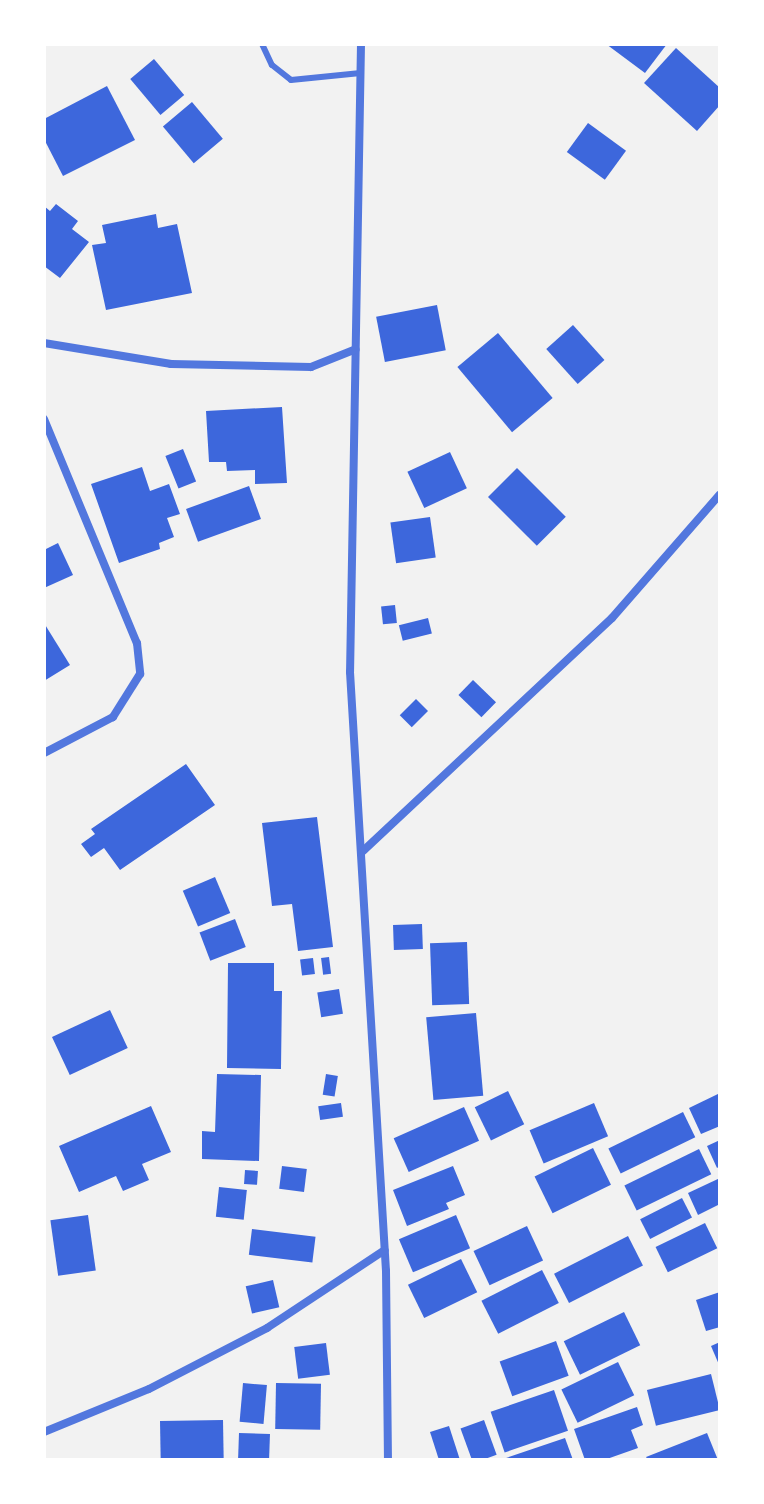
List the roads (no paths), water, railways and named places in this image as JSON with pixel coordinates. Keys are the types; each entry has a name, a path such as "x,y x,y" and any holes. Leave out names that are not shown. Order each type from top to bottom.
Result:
{"street":[{"path":"361,44 350,672 385,1250 388,1460"},
{"path":"44,343 171,364 311,367 356,349"},
{"path":"44,419 137,643 140,674 113,717 44,753"},
{"path":"363,851 612,618 720,494"},
{"path":"44,1432 149,1389 267,1328 385,1250"}],"lane":[{"path":"262,44 272,65 291,80 361,73"}]}
